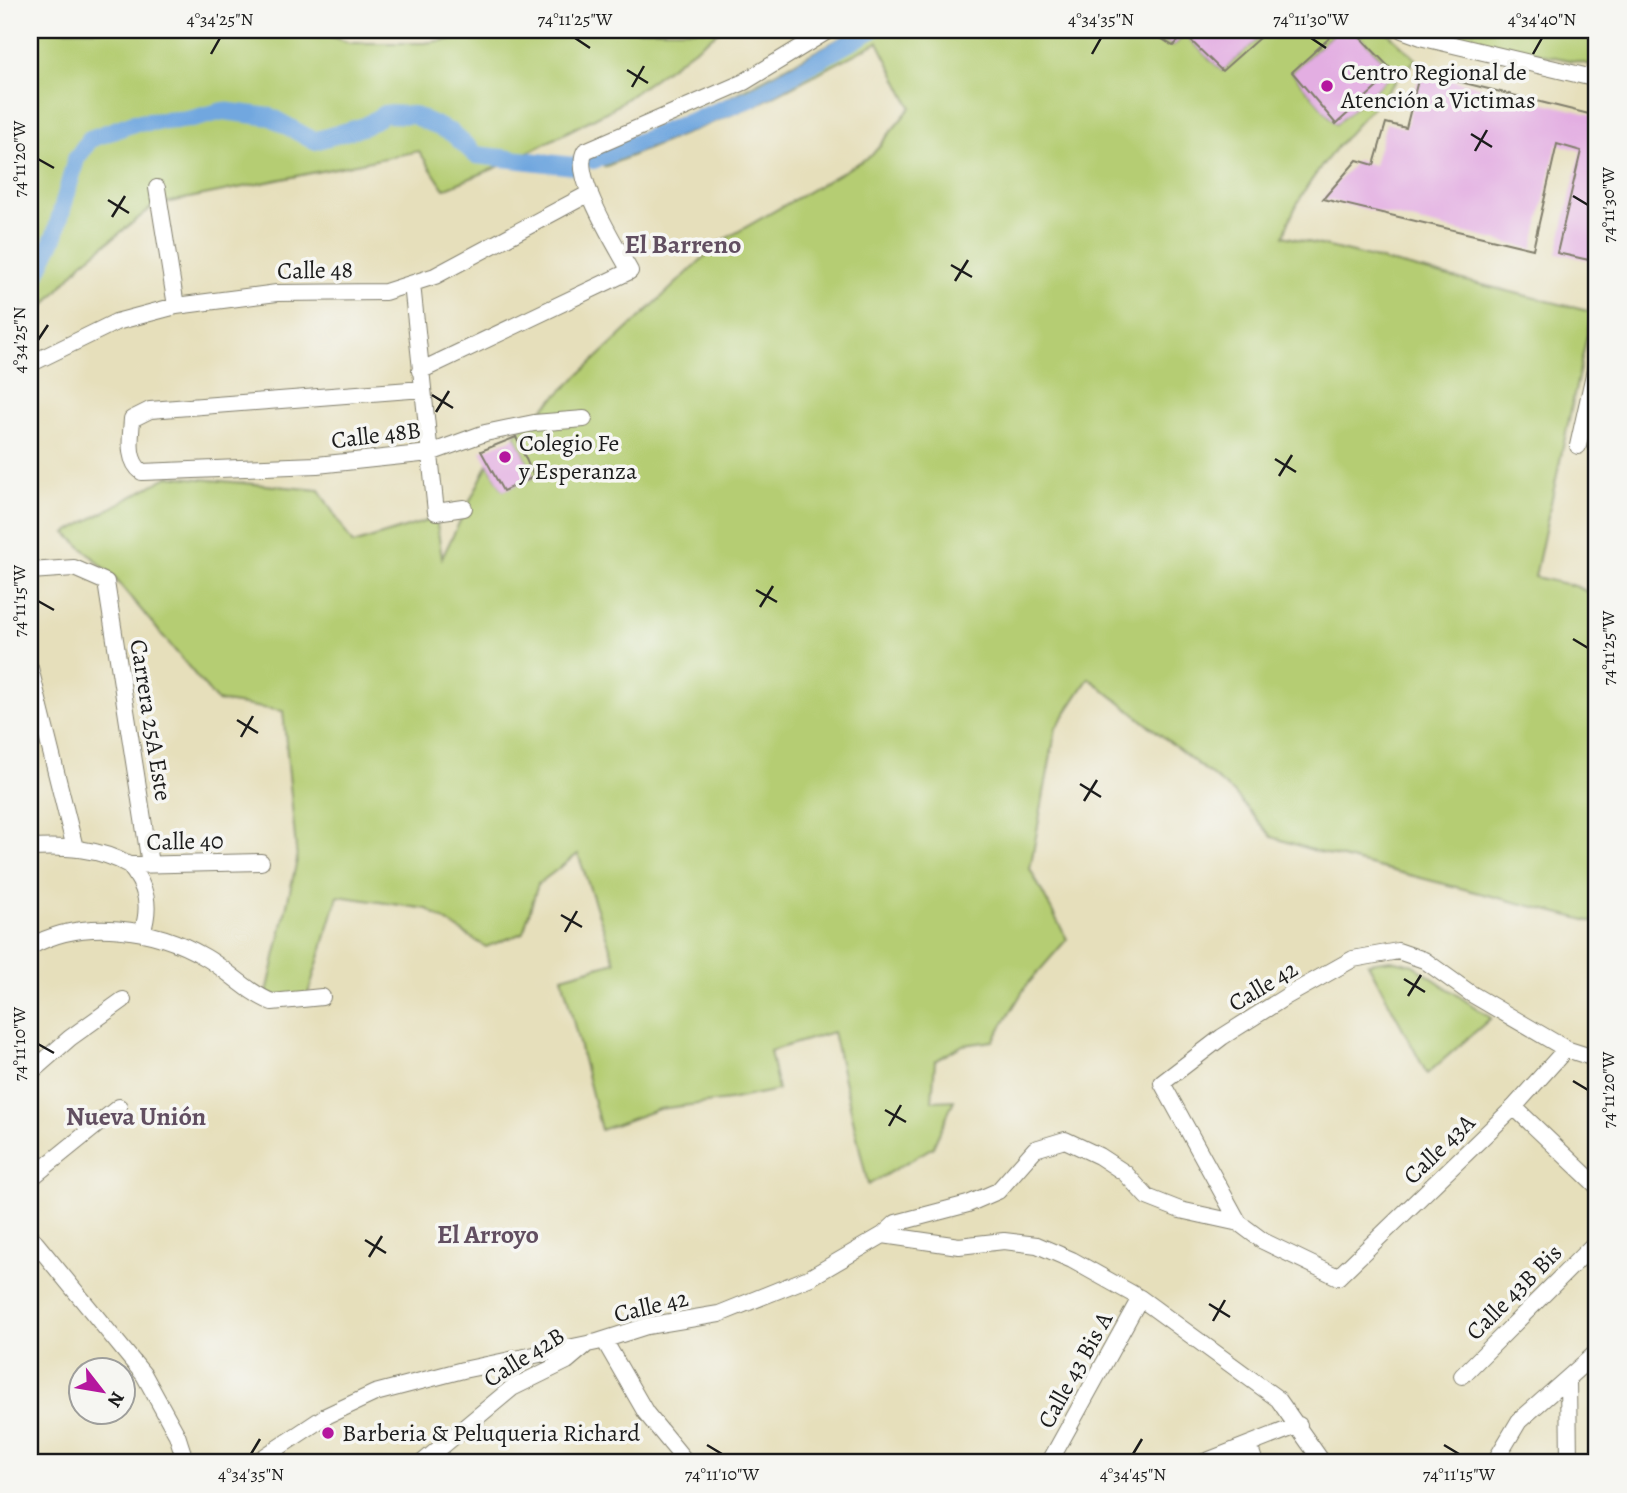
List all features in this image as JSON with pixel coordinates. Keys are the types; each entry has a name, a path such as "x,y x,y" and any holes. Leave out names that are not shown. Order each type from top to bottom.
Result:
{"street":[{"path":"420,371 630,271 590,193 582,164 590,147 744,82 829,30"},
{"path":"1402,30 1424,38 1597,79"},
{"path":"157,188 176,306"},
{"name":"Calle 48","path":"30,363 116,322 176,306 277,293 385,292 412,284 435,276 590,193"},
{"path":"412,284 436,512 464,508"},
{"path":"1578,446 1597,360"},
{"name":"Calle 48B","path":"423,389 150,410 132,419 130,452 135,467 142,472 317,465 430,453 509,428 584,419"},
{"name":"Carrera 25A Este","path":"30,571 74,568 106,582 150,864"},
{"path":"30,668 75,848"},
{"name":"Calle 40","path":"30,848 75,848 111,855 129,865 261,862"},
{"path":"129,865 141,879 148,897 148,916 142,933"},
{"path":"30,947 65,931 118,930 142,933 203,956 272,1002 322,997"},
{"name":"Calle 42","path":"1240,1223 1162,1083 1222,1037 1353,959 1398,951 1424,960 1469,993 1566,1049"},
{"path":"30,1073 70,1038 123,1000"},
{"path":"1566,1049 1597,1059"},
{"name":"Calle 43A","path":"1240,1223 1263,1241 1338,1278 1514,1107 1566,1049"},
{"path":"30,1179 119,1107"},
{"path":"1514,1107 1597,1186"},
{"name":"Calle 42","path":"255,1463 327,1416 375,1393 463,1370 586,1345 647,1326 719,1314 811,1277 883,1235 896,1223 968,1204 998,1191 1035,1149 1065,1140 1099,1156 1125,1173 1147,1197 1180,1210 1240,1223"},
{"path":"883,1235 959,1246 1004,1241 1037,1245 1072,1259 1140,1298 1278,1399 1299,1425 1323,1463"},
{"path":"30,1236 144,1375 177,1435 186,1463"},
{"name":"Calle 43B Bis","path":"1462,1376 1597,1241"},
{"name":"Calle 43 Bis A","path":"1049,1463 1140,1298"},
{"path":"604,1340 646,1413 687,1463"},
{"name":"Calle 42B","path":"422,1463 512,1388 567,1361 586,1345"},
{"path":"1494,1463 1519,1421 1597,1352"},
{"path":"1572,1374 1597,1368"},
{"path":"1569,1463 1572,1374"},
{"path":"1202,1463 1299,1425"},
{"path":"1249,1445 1255,1463"}],"green space":[{"path":"30,30 312,30 350,43 424,43 489,34 499,30 721,30 612,109 505,164 444,189 419,151 155,205 82,263 30,322"},
{"path":"856,30 1152,30 1151,32 1173,46 1185,35 1222,71 1268,30 1338,30 1292,72 1336,124 1392,74 1396,81 1317,173 1292,214 1284,236 1592,312 1535,577 1575,586 1597,596 1597,923 1315,851 1272,837 1234,793 1089,678 1056,728 1030,869 1067,939 1026,986 993,1041 963,1045 935,1061 932,1101 954,1100 933,1147 868,1185 833,1032 770,1051 778,1090 729,1100 659,1109 601,1130 562,977 615,962 578,854 538,884 523,933 486,947 427,909 338,896 307,997 266,997 297,860 283,711 217,701 113,576 66,533 169,476 319,490 353,544 436,518 442,558 488,464 503,490 534,477 515,435 720,242 872,155 911,107 878,42 760,103 604,167 594,155 700,113"},
{"path":"1353,30 1385,30 1416,59 1400,77"},
{"path":"1427,30 1597,30 1597,66"},
{"path":"1391,960 1413,965 1491,1018 1427,1074 1368,963"}],"building":[{"path":"1148,30 1268,30 1222,71 1185,35 1173,46"},
{"path":"1338,30 1353,30 1394,72 1336,124 1292,72"},
{"path":"1420,72 1597,116 1597,225 1589,260 1557,253 1581,151 1557,144 1533,249 1323,199 1357,160 1374,165 1386,123 1406,128"},
{"name":"Colegio Fe y Esperanza","path":"516,437 534,477 503,491 481,451"}],"waterway":[{"path":"593,160 751,98 872,30"},
{"path":"30,287 55,235 76,159 90,139 134,123 192,119 223,111 271,117 314,141 365,126 384,114 413,115 452,133 476,155 574,166"}],"place":[{"name":"Centro Regional de Atención a Victimas","path":"1327,86"},
{"name":"Colegio Fe y Esperanza","path":"505,457"},
{"name":"Barberia & Peluqueria Richard","path":"328,1433"}],"district":[{"name":"El Barreno","path":"683,244"},
{"name":"Nueva Unión","path":"136,1116"},
{"name":"El Arroyo","path":"488,1234"}]}
